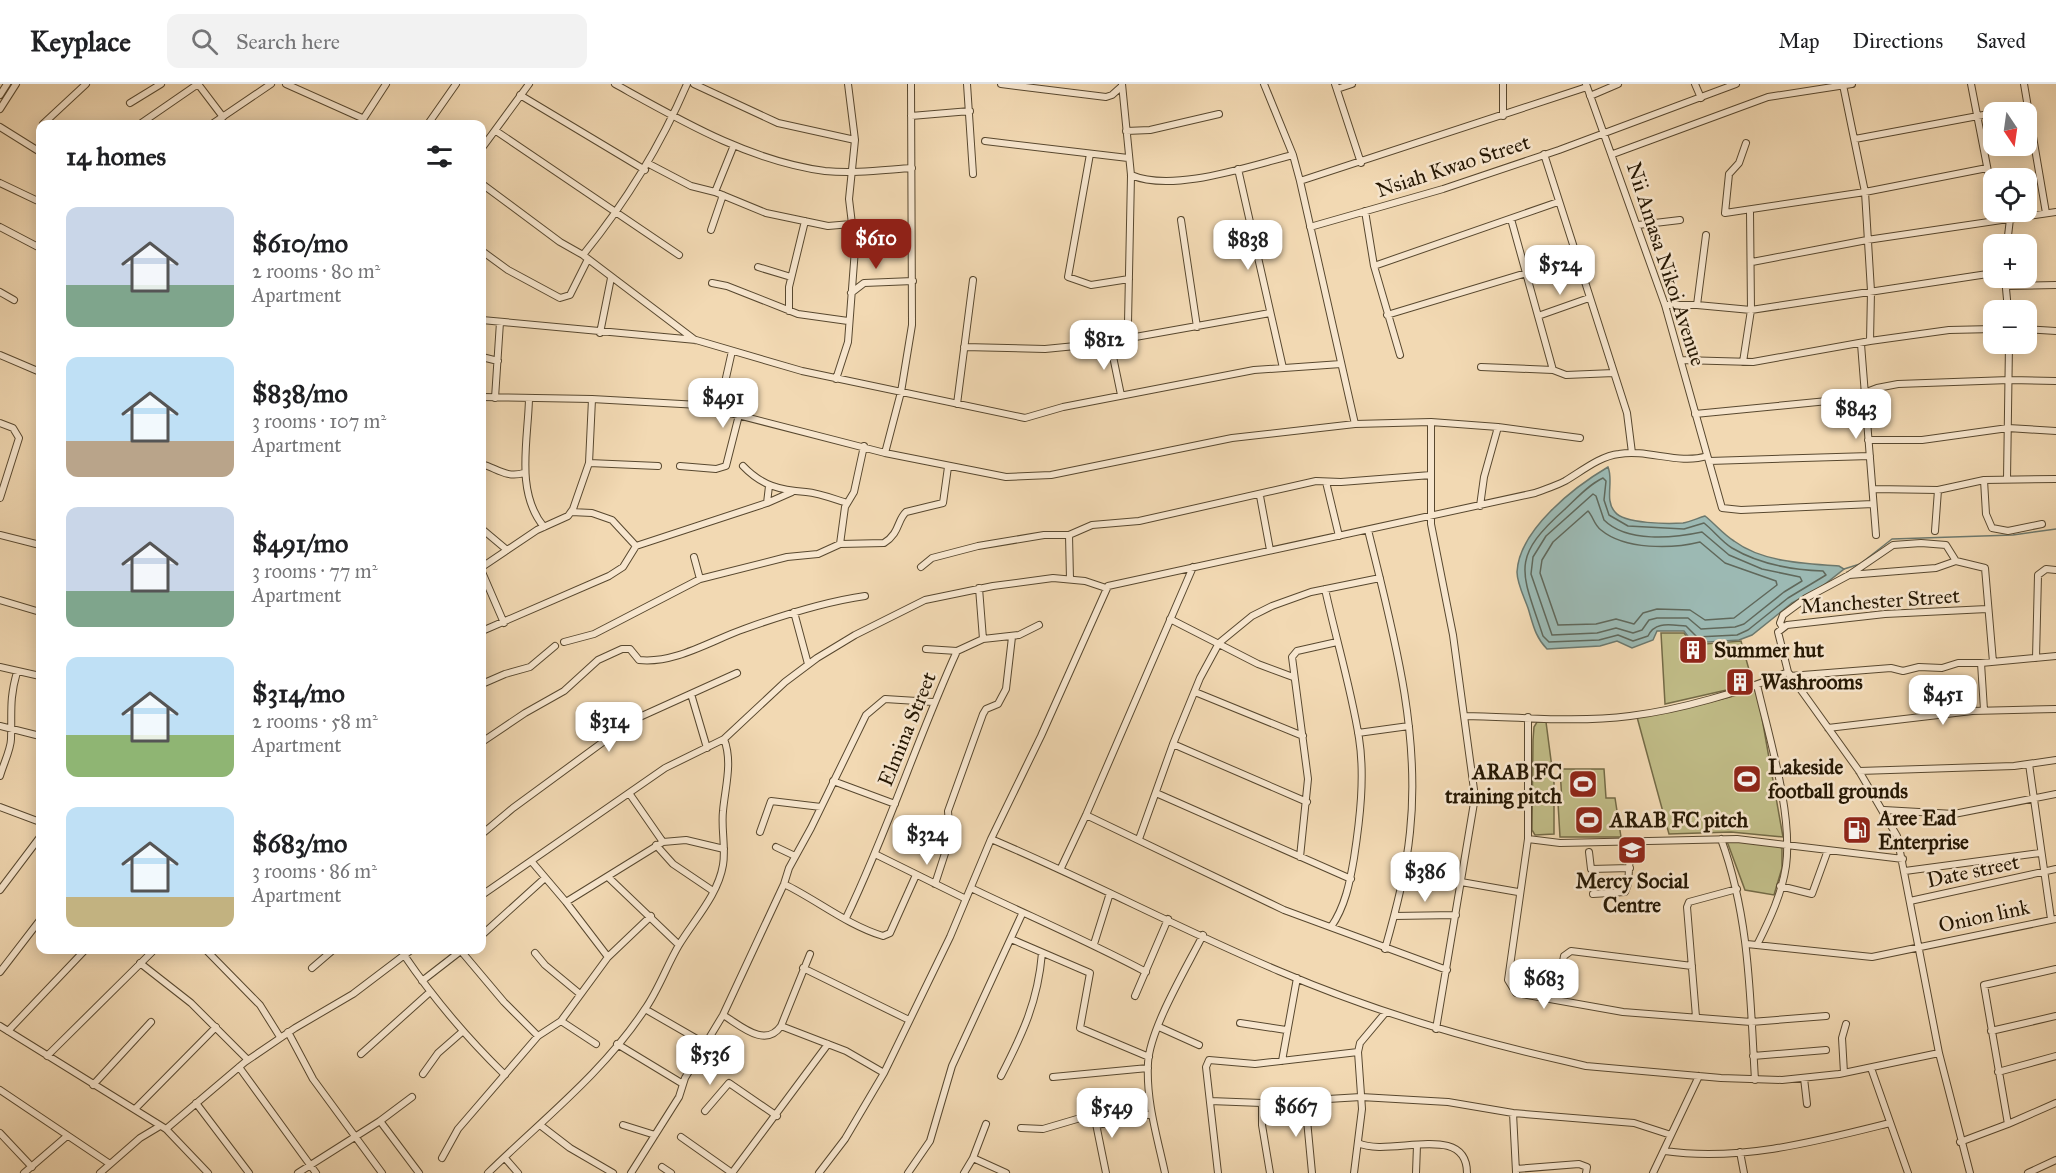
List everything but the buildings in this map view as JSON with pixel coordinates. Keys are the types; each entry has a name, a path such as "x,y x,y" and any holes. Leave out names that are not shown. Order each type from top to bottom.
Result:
{"street":[{"path":"0,95 7,84"},
{"path":"0,109 16,84"},
{"path":"47,120 86,84"},
{"path":"130,103 161,84"},
{"path":"146,120 198,84 223,117"},
{"path":"218,120 271,84"},
{"path":"286,84 359,120"},
{"path":"362,120 386,84"},
{"path":"431,120 456,84"},
{"path":"486,143 529,84"},
{"path":"615,84 734,145 812,168 854,172 912,168"},
{"path":"486,254 508,270 560,298 570,295 585,257 647,167 674,116 687,84"},
{"path":"694,84 778,123 855,140"},
{"path":"836,379 848,342 855,249 850,224 849,199 854,172 855,140 848,84"},
{"path":"885,453 910,347 913,281 911,84"},
{"path":"967,84 973,174"},
{"path":"1001,84 1106,97 1112,95 1122,85"},
{"path":"1263,84 1293,155 1355,424"},
{"path":"1352,84 1336,86 1361,163"},
{"path":"1503,84 1503,116"},
{"path":"1590,96 1618,84"},
{"path":"1695,84 1701,98"},
{"name":"Nsiah Kwao Street","path":"1310,227 1443,189 1605,133 1735,84"},
{"path":"1613,154 1768,97 1809,86 1852,84"},
{"path":"1971,84 1987,168"},
{"path":"2024,84 2026,102"},
{"path":"1122,85 1131,175 1128,323 1132,338"},
{"path":"1842,85 1865,192 1871,291 1870,341"},
{"path":"1300,181 1503,116 1587,86"},
{"name":"Nii Amasa Nikoi Avenue","path":"1587,86 1665,305 1717,496 1726,510 1874,504"},
{"path":"520,95 647,167 691,186 723,195 757,211 828,225 850,224"},
{"path":"911,116 970,111"},
{"path":"1126,131 1150,130 1220,114"},
{"path":"1855,139 1983,115"},
{"path":"0,127 36,150"},
{"path":"496,131 679,255"},
{"path":"985,141 1128,158"},
{"path":"1746,143 1739,163 1729,174 1725,213 1865,192 1983,169"},
{"path":"715,192 734,145"},
{"path":"1090,154 1068,277 1091,285 1129,279"},
{"path":"1544,154 1627,413 1632,453"},
{"path":"1131,175 1141,179 1194,179 1293,155"},
{"path":"2037,156 2046,213"},
{"path":"1238,169 1283,368"},
{"path":"0,183 36,200"},
{"path":"486,187 696,340"},
{"path":"711,230 723,195"},
{"path":"1374,266 1558,202"},
{"path":"1365,211 1374,266 1400,355"},
{"path":"1743,362 1751,310 1750,211"},
{"path":"2037,214 2056,212"},
{"path":"1180,219 1197,327"},
{"path":"1511,219 1553,370"},
{"path":"1638,225 1680,220"},
{"path":"789,311 788,296 791,277 804,221"},
{"path":"1752,262 1983,221"},
{"path":"0,226 36,246"},
{"path":"1697,305 1706,235"},
{"path":"758,267 791,277"},
{"path":"1387,315 1526,273"},
{"path":"1665,305 1697,305 1751,310 1983,275"},
{"path":"600,333 611,278"},
{"path":"957,404 973,280"},
{"path":"851,293 864,283 913,281"},
{"path":"712,283 727,286 808,317 848,321"},
{"path":"2037,285 2056,285"},
{"path":"0,292 14,300"},
{"path":"775,306 788,296"},
{"path":"1538,316 1590,298"},
{"path":"964,347 1045,349 1110,342 1270,313"},
{"path":"486,320 600,333 696,340 836,379 1025,418 1120,395 1254,370 1341,364"},
{"path":"495,398 500,322"},
{"path":"1681,360 1743,362 1949,330 1983,329"},
{"path":"2037,330 2056,331"},
{"path":"1110,342 1120,395"},
{"path":"1861,344 1876,535"},
{"path":"719,409 732,351"},
{"path":"2007,479 2009,354"},
{"path":"0,355 36,370"},
{"path":"486,358 498,361"},
{"path":"1481,367 1553,370 1566,375 1614,373"},
{"path":"1695,414 1848,399 1898,384 2009,380 2056,381"},
{"path":"486,398 677,402 719,409 885,453 989,476 1030,478 1232,438 1355,424 1431,422 1498,427 1580,438"},
{"path":"529,399 524,473 531,508 544,527"},
{"path":"571,512 584,482 589,463 592,399"},
{"path":"680,466 716,469 726,466 739,415"},
{"path":"1431,422 1431,515 1465,716 1475,797 1448,970 1436,1029"},
{"path":"0,423 13,428 19,438 0,498"},
{"path":"1480,506 1484,477 1498,427"},
{"path":"1868,440 1922,440 2008,428 2056,431"},
{"path":"840,544 847,503 854,492 864,446"},
{"path":"486,892 678,760 724,739 785,682 808,664 855,635 925,600 1021,581 1070,579 1106,588 1121,582 1535,493 1562,482 1604,458 1632,453 1689,459 1870,456"},
{"path":"589,463 658,466"},
{"path":"486,466 505,475 513,476 524,473"},
{"path":"744,466 769,486 792,492 807,492 847,503"},
{"path":"564,642 594,634 700,579 787,557 818,554 840,544 884,543 896,532 902,515 906,512 941,506 948,467"},
{"path":"921,567 932,558 978,546 1044,535 1069,535 1092,525 1139,521 1193,507 1260,496 1311,482 1431,475"},
{"path":"1873,489 1938,490 1984,480 2056,480"},
{"path":"1984,480 1986,514 1992,528 2008,531 2042,524"},
{"path":"1326,482 1340,536"},
{"path":"767,503 769,486"},
{"path":"1935,531 1938,490"},
{"path":"486,630 609,576 623,567 636,546 767,503 792,492"},
{"path":"1260,496 1270,550"},
{"path":"486,564 571,512 607,517 636,546"},
{"path":"1368,530 1408,707 1413,784 1411,831 1404,879 1386,949"},
{"path":"486,532 507,550"},
{"path":"0,535 36,544"},
{"path":"1069,535 1070,579"},
{"path":"1970,1173 1960,1142 1939,1053 1897,836 1884,810 1859,771 1789,674 1780,622 1783,615 1794,606 1849,575 1893,545 1905,543 1946,545 1956,561 1966,566 1985,568 1993,662"},
{"path":"694,557 700,579"},
{"path":"1849,575 1936,568 1956,561"},
{"path":"1061,868 1193,567"},
{"path":"2036,658 2038,575 2046,569 2056,570"},
{"path":"1139,839 1173,744 1219,644 1252,616 1291,598 1380,578"},
{"path":"486,581 504,623"},
{"path":"979,588 983,639"},
{"path":"821,1172 845,1139 884,1073 966,899 991,839 1041,736 1106,588"},
{"path":"1325,589 1358,734 1361,783 1358,833 1350,879 1342,907 1331,927"},
{"path":"486,739 525,712 564,691 598,660 622,649 630,649 639,660 648,661 699,648 794,612 864,596"},
{"path":"0,600 36,611"},
{"name":"Manchester Street","path":"1781,630 1787,624 1885,614 1987,609"},
{"path":"794,612 808,664"},
{"path":"1170,619 1258,664 1293,677"},
{"path":"926,649 957,651 983,639 1012,637 1039,626"},
{"path":"935,884 950,838 948,811 983,714 986,709 998,704 1006,689 1012,637"},
{"path":"1300,857 1308,779 1293,677 1294,653 1311,646 1337,642"},
{"path":"486,682 530,668 555,646"},
{"name":"Elmina Street","path":"846,918 877,855 933,702 957,651"},
{"path":"1465,716 1582,719 1628,717 1757,685 1789,674 1891,668 1903,671 1919,667 1942,669 1962,662 1981,663 2056,656"},
{"path":"1981,663 1984,710"},
{"path":"0,667 36,675"},
{"path":"0,776 12,740 9,728 11,695 17,672"},
{"path":"486,831 513,808 633,720 737,673"},
{"path":"1757,685 1782,803 1786,845 1786,866 1771,918 1758,943"},
{"path":"1195,692 1303,736"},
{"path":"691,694 707,748"},
{"path":"631,1173 678,1097 704,1043 723,1015 795,856 866,716 879,702 892,698 933,702"},
{"path":"1828,728 1877,720 1984,710 2056,709"},
{"path":"1528,717 1528,839 1518,892 1508,980 1510,988 1516,993 1623,1012 1751,1022 1826,1016"},
{"path":"0,726 36,735"},
{"path":"1358,734 1409,726"},
{"path":"488,1173 579,1090 645,1009 679,945 713,891 723,864 724,849 721,829 728,771 728,751 724,739"},
{"path":"1173,744 1307,802"},
{"path":"1859,771 2029,764 2056,760"},
{"path":"2029,764 2043,873 2053,919"},
{"path":"833,782 895,804"},
{"path":"629,793 673,864 713,891"},
{"path":"1156,793 1350,879"},
{"path":"1884,810 1954,813 2056,794"},
{"path":"760,832 771,801 821,807"},
{"path":"0,807 36,820"},
{"path":"1086,815 1139,839 1217,880 1318,924 1448,970"},
{"path":"991,839 1061,868 1110,893 1297,978 1386,1012 1436,1029 1586,1066 1755,1080 1804,1078 1844,1073 1939,1053"},
{"path":"1528,839 1560,843 1755,840 1903,859"},
{"path":"1721,839 1737,889 1747,944 1755,1080"},
{"path":"566,902 659,843 686,840 724,849"},
{"path":"1593,894 1624,892 1630,868 1631,841"},
{"path":"0,890 36,842"},
{"path":"776,847 795,856"},
{"path":"1780,886 1812,894 1828,850"},
{"path":"1589,852 1591,869 1630,868"},
{"path":"1905,871 2040,853"},
{"path":"877,855 966,899"},
{"path":"532,861 608,957"},
{"name":"Date street","path":"1910,901 2056,869"},
{"path":"784,884 880,935 886,935 895,922 916,875"},
{"path":"608,877 679,945"},
{"path":"486,931 545,878"},
{"path":"1461,882 1518,892"},
{"path":"970,888 1022,914 1094,944 1146,972"},
{"path":"1696,1017 1689,902 1737,889"},
{"path":"1094,944 1110,893"},
{"path":"908,1173 930,1142 944,1085 1022,914"},
{"path":"1394,916 1456,915"},
{"path":"442,1158 458,1129 538,1035 561,1021 608,957 651,916"},
{"path":"1135,996 1168,919"},
{"name":"Onion link","path":"1747,944 1758,943 1857,957 1888,955 2053,919"},
{"path":"0,972 36,925"},
{"path":"1164,1173 1148,1101 1149,1057 1159,1027 1203,935"},
{"path":"1011,939 1091,974 1079,1025 1081,1029 1107,1037 1121,1047 1149,1057"},
{"path":"1556,1000 1564,956 1571,951 1692,966"},
{"path":"535,952 545,965 580,994"},
{"path":"1001,1076 1030,1018 1035,1002 1042,953"},
{"path":"8,1031 81,954"},
{"path":"46,1056 150,954"},
{"path":"210,954 260,1005 280,1037"},
{"path":"312,968 328,954"},
{"path":"100,1173 140,1138 163,1127 196,1103 239,1066 280,1037 354,994 404,954"},
{"path":"408,954 422,981 462,1032 484,1057 505,1075"},
{"path":"422,981 456,954"},
{"path":"464,954 504,1002 538,1035"},
{"path":"723,1015 760,1036 774,1034 781,1026 810,954"},
{"path":"141,963 216,1027 248,1060"},
{"path":"803,968 909,1020"},
{"path":"2008,1124 1984,985 2056,969"},
{"path":"1282,1061 1297,978"},
{"path":"360,1054 430,992"},
{"path":"645,1009 704,1043"},
{"path":"1354,1173 1362,1109 1358,1052 1360,1043 1386,1012"},
{"path":"1991,1031 2056,1016"},
{"path":"561,1021 596,1044"},
{"path":"93,1085 152,1022"},
{"path":"1240,1023 1286,1030"},
{"path":"1844,1073 1842,1038 1846,1024"},
{"path":"0,1026 163,1127 208,1173"},
{"path":"781,1026 861,1059 884,1073"},
{"path":"135,1109 216,1027"},
{"path":"1159,1027 1199,1045"},
{"path":"288,1032 313,1079 382,1173"},
{"path":"423,1074 438,1053 462,1032"},
{"path":"617,1044 683,1084"},
{"path":"681,1137 732,1173 777,1116 828,1044"},
{"path":"1753,1056 1826,1050"},
{"path":"1218,1173 1206,1067 1209,1060 1255,1064 1358,1052"},
{"path":"1998,1072 2056,1056"},
{"path":"239,1066 316,1173"},
{"path":"1053,1077 1148,1068"},
{"path":"1871,1068 1908,1173"},
{"path":"1653,1173 1699,1076"},
{"path":"1804,1078 1807,1104"},
{"path":"705,1111 729,1083 777,1116"},
{"path":"0,1089 110,1164"},
{"path":"298,1173 380,1121 412,1097"},
{"path":"1210,1101 1262,1103 1361,1097 1448,1102 1514,1113 1634,1123 1671,1135"},
{"path":"1308,1101 1307,1120 1312,1173"},
{"path":"1960,1142 2008,1124 2056,1102"},
{"path":"196,1103 249,1173"},
{"path":"1262,1103 1262,1125 1270,1173"},
{"path":"1021,1128 1043,1129 1091,1113 1097,1125 1106,1173"},
{"path":"1514,1113 1516,1171 1579,1164 1587,1167 1586,1173"},
{"path":"1097,1125 1152,1114"},
{"path":"380,1121 419,1173"},
{"path":"1665,1151 1688,1154 1740,1152 1817,1142 1890,1123"},
{"path":"964,1173 973,1158 986,1124"},
{"path":"540,1125 570,1148 613,1173"},
{"path":"623,1125 655,1136"},
{"path":"0,1133 32,1167"},
{"path":"24,1173 67,1136"},
{"path":"1358,1143 1384,1147 1454,1146 1461,1150 1465,1157 1467,1173"},
{"path":"1416,1173 1417,1145"},
{"path":"1740,1152 1744,1173"},
{"path":"505,1158 518,1173"},
{"path":"973,1158 1006,1173"},
{"path":"2028,1173 2056,1160"},
{"path":"662,1167 671,1173"}],"shaded area":[{"path":"1661,633 1684,633 1693,645 1741,641 1753,684 1665,704"},
{"path":"1757,690 1783,837 1731,832 1669,834 1637,717"},
{"path":"1537,722 1546,722 1554,783 1554,834 1535,835 1532,830 1533,740 1534,727"},
{"name":"ARAB FC pitch","path":"1560,769 1604,769 1606,798 1615,798 1621,837 1560,837 1558,803 1562,802"},
{"path":"1721,839 1755,840 1782,848 1782,868 1774,895 1745,890 1728,844"}],"water":[{"path":"1608,467 1610,502 1620,516 1637,521 1668,523 1686,522 1705,516 1730,538 1757,553 1784,561 1839,566 1844,569 1820,588 1792,603 1752,635 1739,640 1693,643 1684,631 1657,631 1653,640 1632,648 1617,641 1600,646 1547,649 1535,630 1519,585 1517,572 1520,556 1527,541 1550,511"}],"waterway":[{"path":"1844,569 1860,564 1892,539 2013,535 2056,529"}],"place":[{"name":"Summer hut","path":"1693,650"},
{"name":"Washrooms","path":"1740,682"},
{"name":"Lakeside football grounds","path":"1747,779"},
{"name":"ARAB FC training pitch","path":"1583,784"},
{"name":"ARAB FC pitch","path":"1589,820"},
{"name":"Aree Ead Enterprise","path":"1857,830"},
{"name":"Mercy Social Centre","path":"1632,850"}]}
